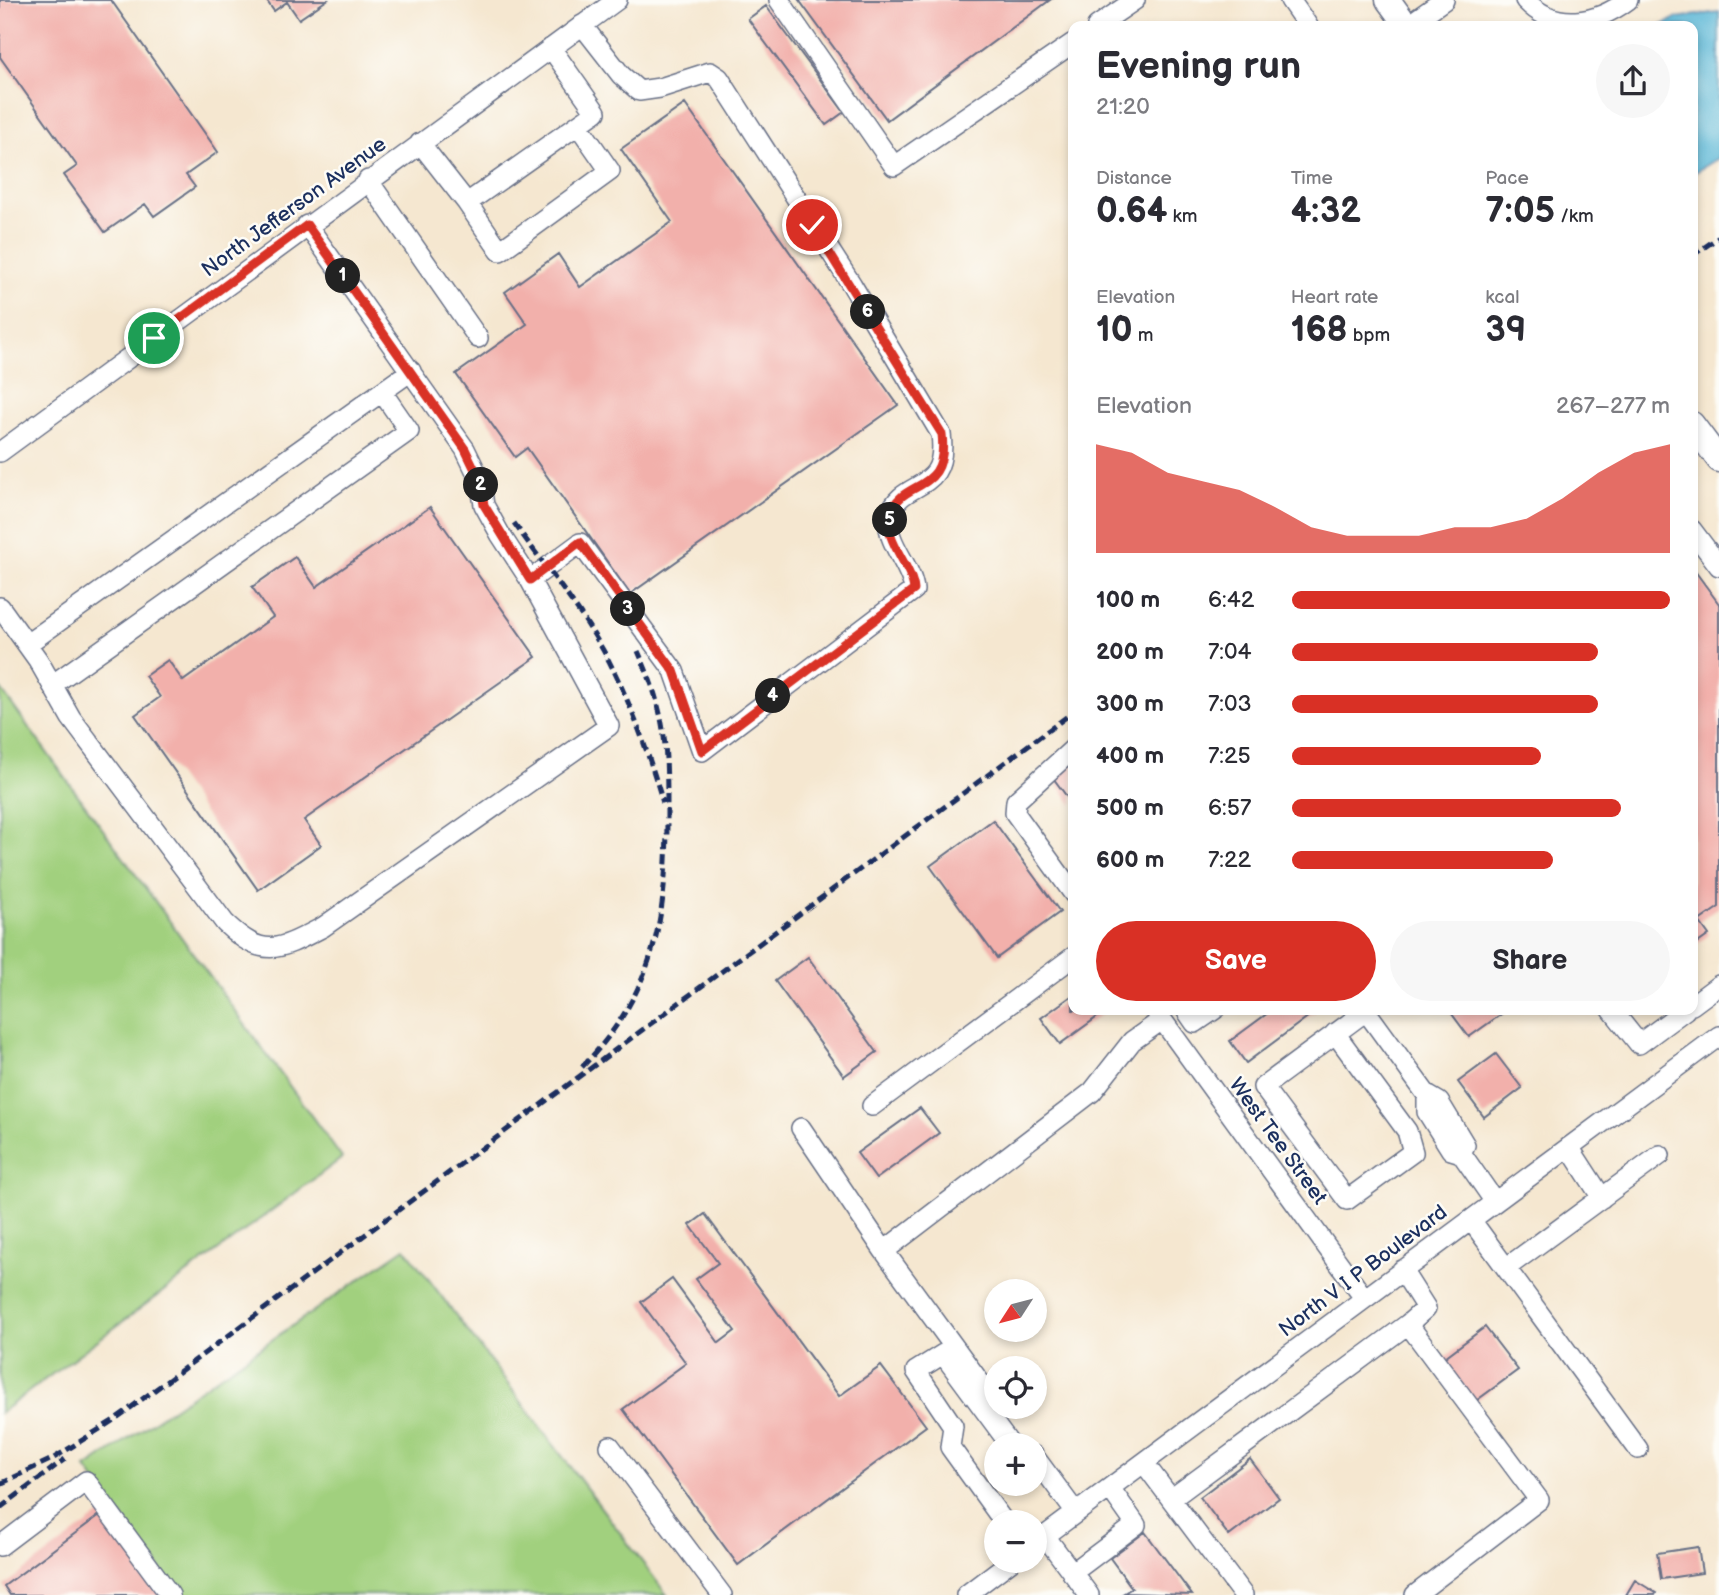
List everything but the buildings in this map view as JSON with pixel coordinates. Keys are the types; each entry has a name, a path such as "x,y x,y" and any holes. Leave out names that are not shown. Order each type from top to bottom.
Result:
{"main road":[{"path":"1388,0 1403,21"},
{"path":"1698,432 1719,460"}],"street":[{"name":"North Jefferson Avenue","path":"0,452 617,0"},
{"path":"779,0 894,166 1068,46"},
{"path":"1104,21 1135,0"},
{"path":"1290,0 1305,21"},
{"path":"1414,21 1444,0"},
{"path":"1524,0 1549,18 1562,21"},
{"path":"1573,21 1599,17 1628,0"},
{"path":"530,580 580,542 674,671 702,751 914,590 913,578 890,530 890,513 901,499 932,478 944,452 942,434 852,285 719,78 710,72 639,91 621,75 582,25"},
{"path":"467,203 596,112 551,48"},
{"path":"420,143 500,251 610,171 578,125"},
{"path":"368,180 478,338"},
{"path":"0,607 71,718 225,923 245,942 267,948 294,943 323,927 609,726 530,580 484,505 480,480 465,449 307,225"},
{"path":"26,644 411,371"},
{"path":"52,685 410,431 382,392"},
{"path":"1698,538 1714,559"},
{"path":"1068,754 1016,801 1015,813 1068,886"},
{"path":"872,1106 1068,961"},
{"path":"1698,1000 1719,985"},
{"path":"884,1251 1092,1092 1132,1041 1158,1015"},
{"name":"West Tee Street","path":"1158,1015 1364,1298"},
{"path":"1189,1015 1195,1023 1207,1015"},
{"path":"1335,1033 1407,1131 1413,1152 1348,1200 1264,1087 1335,1033 1359,1015"},
{"path":"1370,1015 1427,1095 1439,1102 1465,1145 1461,1153 1495,1202"},
{"path":"1616,1015 1639,1044 1678,1015"},
{"name":"North V I P Boulevard","path":"1047,1535 1719,1036"},
{"path":"801,1128 884,1251 984,1387"},
{"path":"1569,1147 1602,1198"},
{"path":"1506,1268 1660,1155"},
{"path":"1471,1220 1638,1448"},
{"path":"1171,1499 1426,1308 1402,1270"},
{"path":"1408,1324 1539,1500 1415,1595"},
{"path":"984,1494 950,1447 953,1426 916,1371 943,1354 1001,1433"},
{"path":"610,1446 722,1595"},
{"path":"1144,1463 1243,1595"},
{"path":"1047,1478 1070,1517"},
{"path":"0,1545 86,1481 170,1595"},
{"path":"1072,1573 1136,1525 1110,1488"},
{"path":"1047,1492 1070,1517"},
{"path":"1047,1547 1072,1573 1088,1595"},
{"path":"966,1595 995,1573"}],"green space":[{"path":"0,688 342,1158 0,1413"},
{"path":"405,1248 667,1595 180,1595 86,1468"}],"water":[{"path":"1719,12 1719,158 1698,170 1698,21 1670,21"}],"railway":[{"path":"1698,252 1719,237"},
{"path":"514,523 576,608 609,661 639,731 663,803"},
{"path":"582,1067 607,1039 641,981 652,951 664,888 667,771 663,732 655,694 638,651"},
{"path":"0,1484 54,1458 114,1420 1068,716"},
{"path":"0,1508 65,1459"}],"route":[{"path":"154,338 307,225 465,449 480,480 484,505 530,580 580,542 674,671 695,724 702,751 914,590 913,578 890,530 890,513 901,499 932,478 941,465 944,452 942,434 852,285 812,225"}]}
